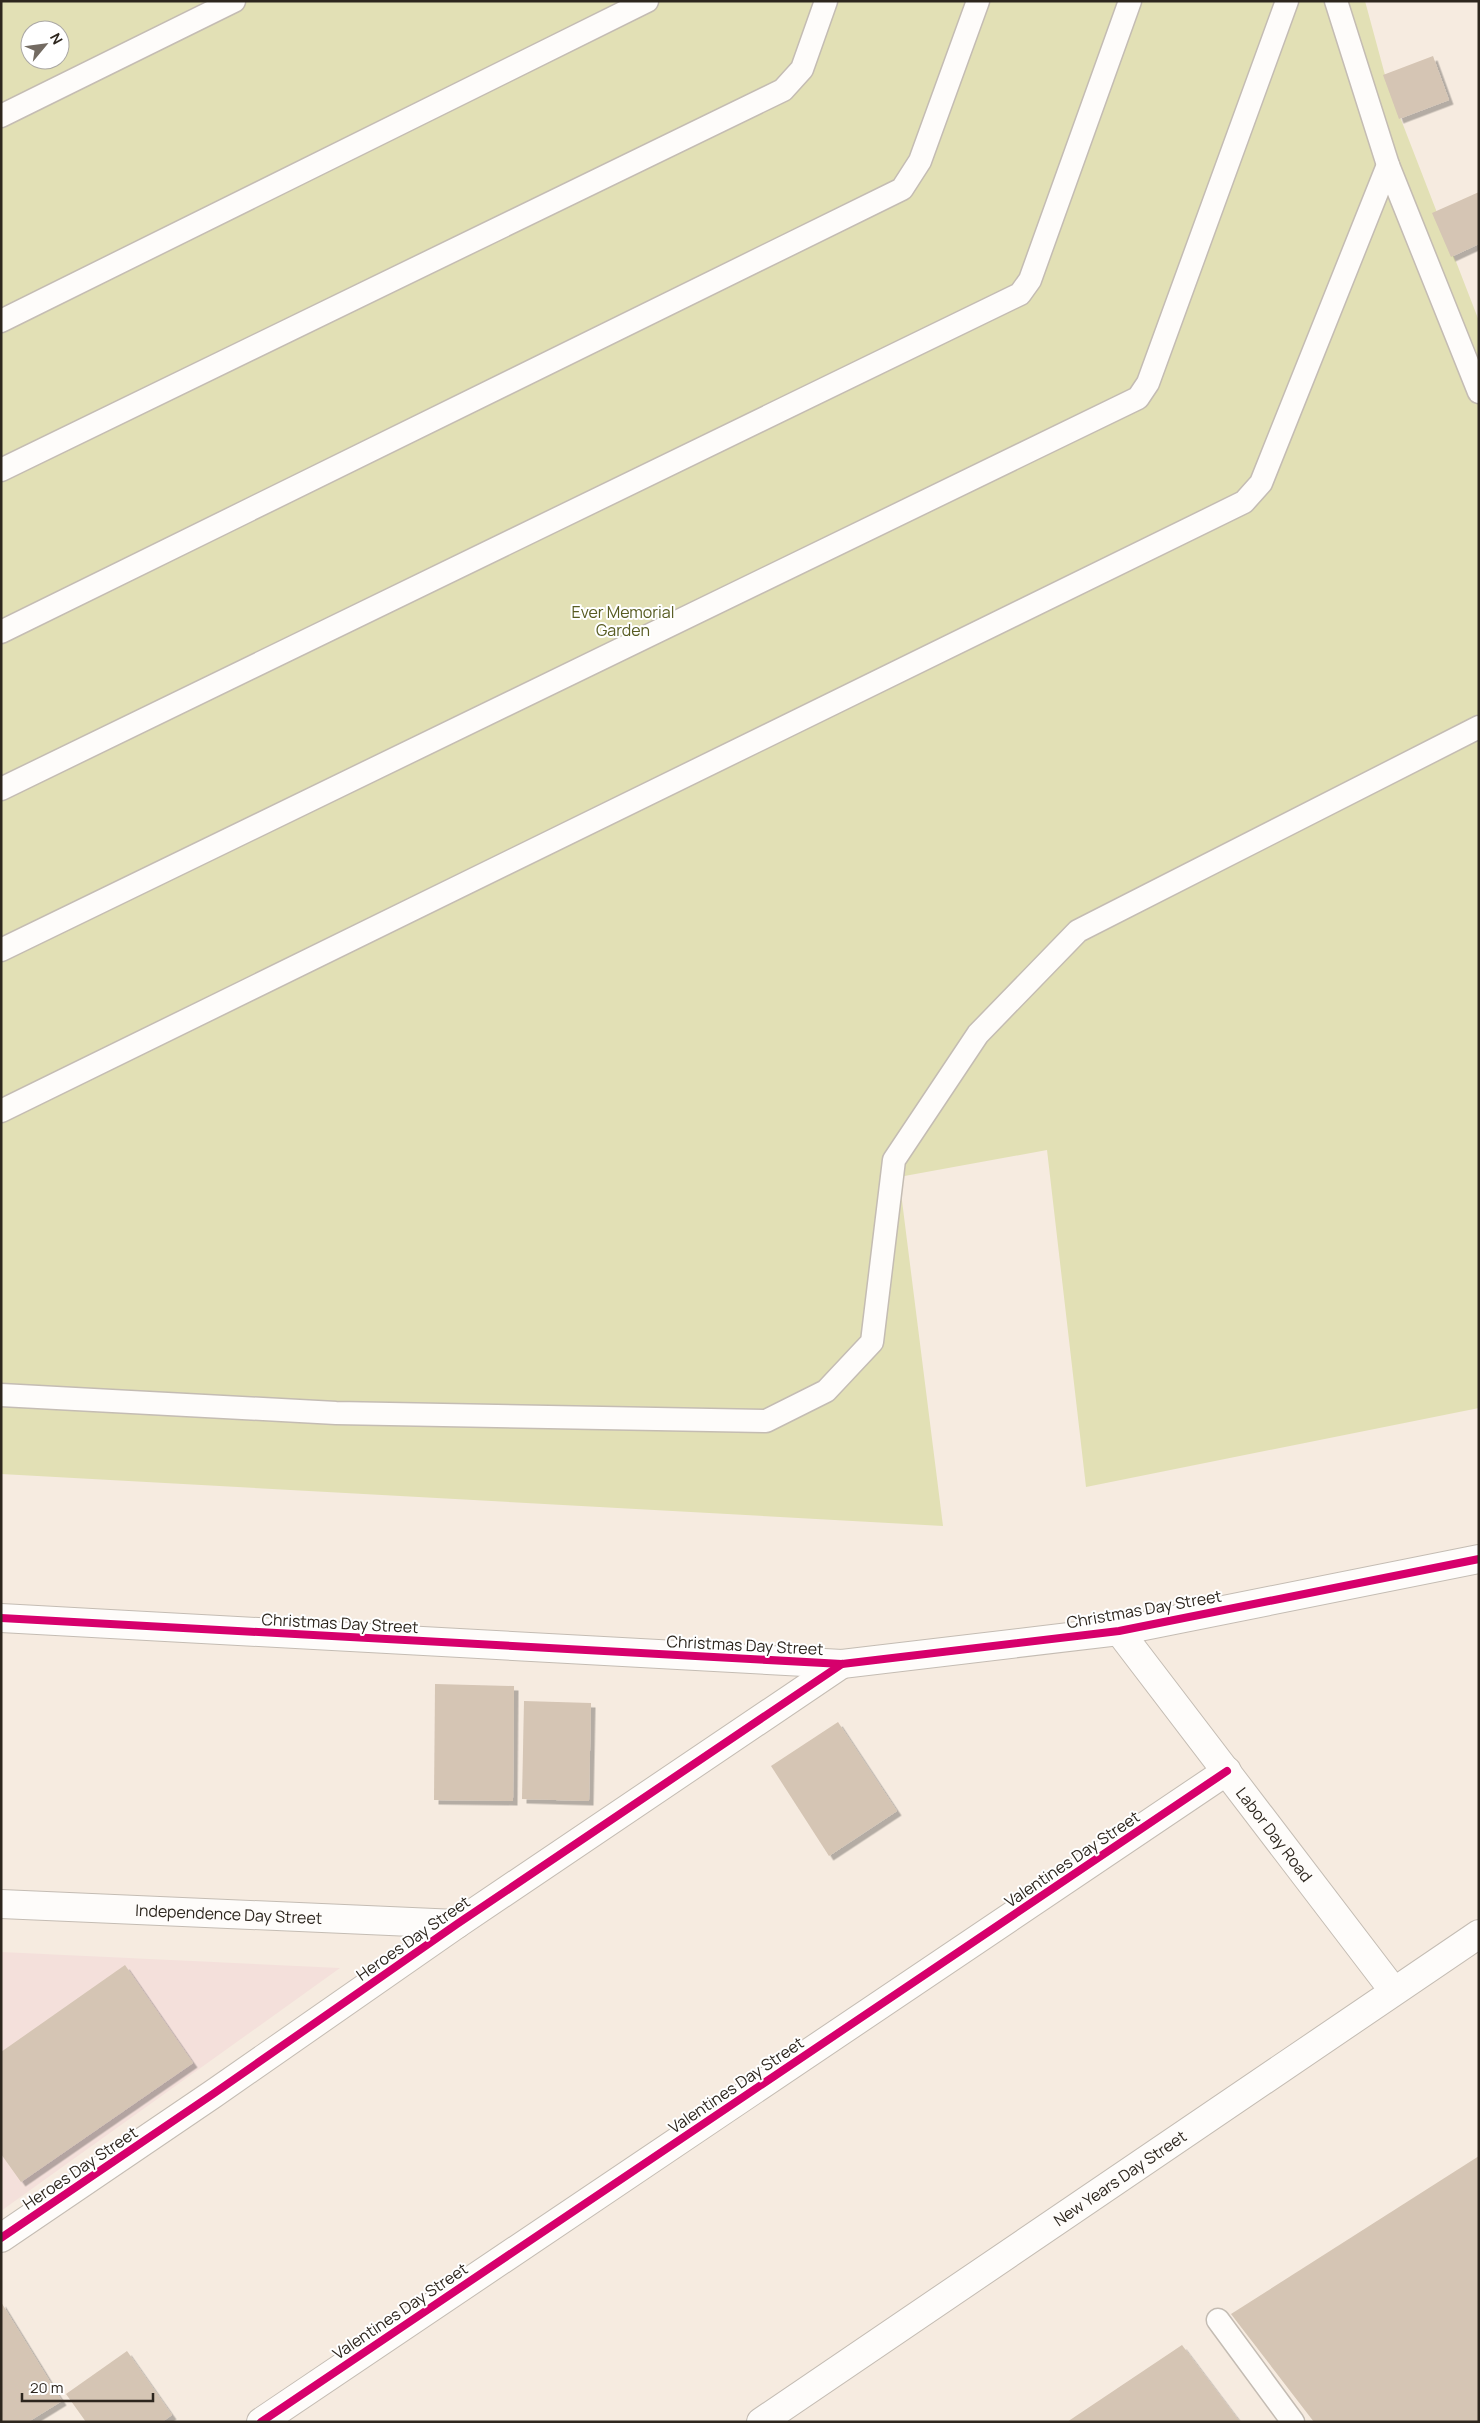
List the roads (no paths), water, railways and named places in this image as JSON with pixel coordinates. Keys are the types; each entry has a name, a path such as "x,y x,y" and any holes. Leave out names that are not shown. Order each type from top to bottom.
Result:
{"street":[{"name":"Christmas Day Street","path":"1,1618 842,1664 1119,1631 1479,1559"},
{"name":"Labor Day Road","path":"1119,1631 1394,1990"},
{"name":"Heroes Day Street","path":"1,2238 213,2094 456,1924 842,1664"},
{"name":"Valentines Day Street","path":"261,2422 1227,1771"},
{"name":"Independence Day Street","path":"1,1904 456,1924"},
{"name":"New Years Day Street","path":"761,2422 1479,1934"}],"lane":[{"path":"1,116 234,1"},
{"path":"1,321 647,1"},
{"path":"1,470 783,90 802,69 826,1"},
{"path":"1,632 902,189 920,161 978,1"},
{"path":"1,789 1020,294 1030,280 1130,1"},
{"path":"1,950 1138,398 1148,384 1287,1"},
{"path":"1336,1 1388,165 1479,392"},
{"path":"1,1111 1244,502 1261,483 1388,165"},
{"path":"1,1396 336,1413 766,1421 826,1391 872,1342 894,1160 978,1034 1078,931 1479,726"},
{"path":"1218,2320 1293,2422"}],"park label":[{"name":"Ever Memorial Garden","path":"623,621"}]}
